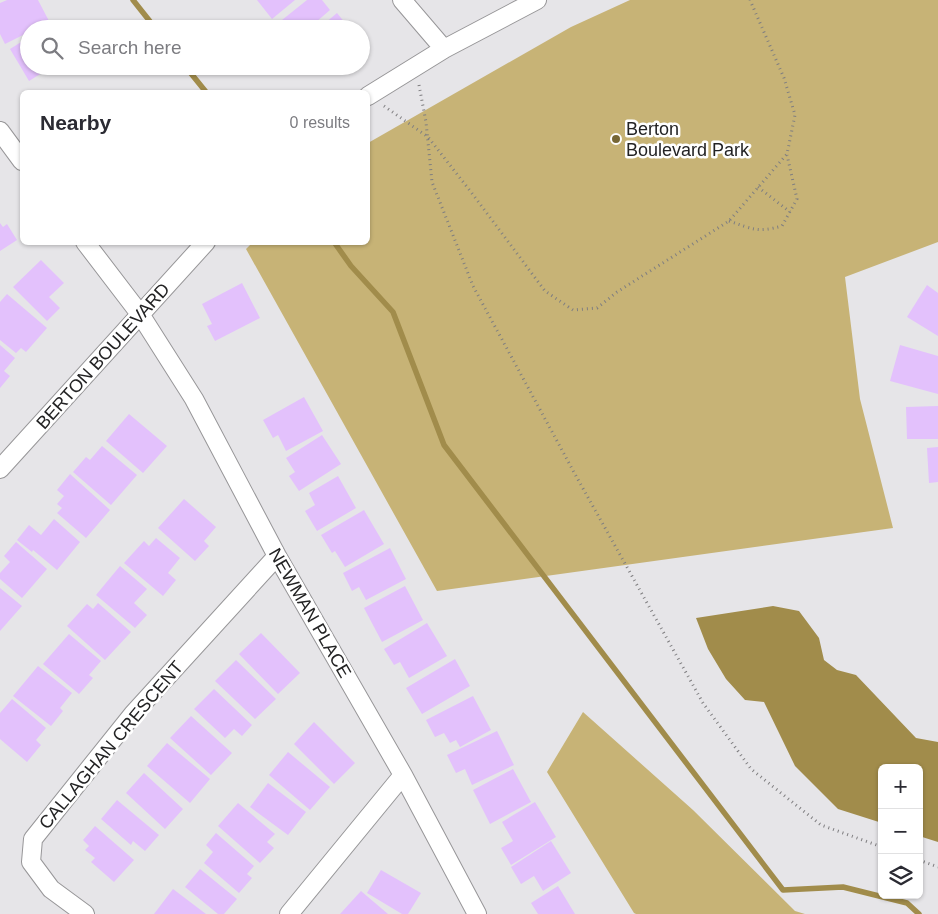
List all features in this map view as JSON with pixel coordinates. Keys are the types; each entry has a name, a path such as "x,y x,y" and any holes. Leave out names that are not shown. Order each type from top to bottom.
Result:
{"street":[{"path":"402,0 444,49"},
{"path":"370,95 444,49 537,0"},
{"path":"0,131 20,158"},
{"name":"NEWMAN PLACE","path":"87,245 140,314 194,399 277,556 403,775 477,914"},
{"name":"BERTON BOULEVARD","path":"0,469 203,245"},
{"name":"CALLAGHAN CRESCENT","path":"85,914 51,889 31,862 33,840 133,714 277,556"},
{"path":"289,914 403,775"}],"path":[{"path":"729,221 764,231 782,226 797,199 787,154 795,115 784,78 750,0"},
{"path":"415,67 428,137 432,182 472,286 703,702 751,769 821,825 878,846"},
{"path":"370,97 428,137 545,291 573,310 597,308 617,292 729,221 787,154"},
{"path":"758,187 790,212"},
{"path":"923,861 938,867"}],"shaded area":[{"path":"630,0 938,0 938,242 845,277 860,399 893,528 437,591 246,249 250,245 370,245 370,142 571,27"},
{"path":"773,606 799,611 819,638 824,660 837,670 856,675 916,738 938,742 938,842 923,837 923,764 878,764 878,822 838,809 795,766 764,702 745,700 726,679 708,649 696,618"},
{"path":"583,712 693,810 795,911 805,914 634,913 547,772"}],"building":[{"path":"7,0 38,0 48,20 20,20 20,36 5,44 0,34 0,3"},
{"path":"257,0 295,0 272,19"},
{"path":"307,0 322,0 330,10 318,20 282,20"},
{"path":"337,13 343,20 329,20"},
{"path":"20,43 20,66 10,49"},
{"path":"25,75 39,75 29,81"},
{"path":"0,223 3,227 7,224 17,240 0,251"},
{"path":"41,260 64,283 49,297 60,308 47,321 13,287"},
{"path":"242,283 260,318 215,341 207,326 212,324 202,304"},
{"path":"927,285 938,293 938,336 907,317"},
{"path":"7,294 47,328 26,352 21,348 16,353 0,340 0,302"},
{"path":"0,345 15,358 4,371 10,376 0,388"},
{"path":"900,345 938,356 938,394 890,381"},
{"path":"304,397 323,431 286,451 278,435 273,438 263,420"},
{"path":"938,406 938,439 907,439 906,407"},
{"path":"129,414 167,446 143,473 106,441"},
{"path":"322,435 341,464 299,491 289,476 295,472 286,458"},
{"path":"102,446 137,475 111,505 73,472 86,457 90,460"},
{"path":"938,447 938,482 929,483 927,448"},
{"path":"70,474 110,510 86,538 57,513 62,508 57,504 64,496 57,490"},
{"path":"338,476 356,508 317,531 305,511 315,505 309,493"},
{"path":"184,499 216,527 204,541 209,546 195,561 158,528"},
{"path":"364,510 384,544 345,567 335,551 332,553 321,535"},
{"path":"54,519 80,542 57,570 33,550 32,552 17,540 29,525 41,535"},
{"path":"156,538 180,558 168,573 176,580 163,596 124,563 144,541 149,546"},
{"path":"16,542 47,569 22,598 0,579 0,573 10,562 4,556"},
{"path":"390,548 406,579 366,600 359,587 352,591 343,573"},
{"path":"120,566 147,589 134,603 147,615 135,628 96,595"},
{"path":"405,586 423,620 382,642 364,608"},
{"path":"0,588 22,606 0,631"},
{"path":"98,603 131,632 105,660 67,626 87,604 93,609"},
{"path":"427,623 447,656 409,678 400,662 394,665 384,649"},
{"path":"261,633 300,673 278,694 239,654"},
{"path":"69,634 101,661 89,675 93,678 79,694 43,664"},
{"path":"455,659 470,686 422,714 406,688"},
{"path":"236,660 276,699 255,719 215,681"},
{"path":"38,666 72,693 60,708 63,711 51,726 13,696"},
{"path":"214,689 252,725 242,736 234,729 225,738 194,709"},
{"path":"473,696 491,730 460,747 456,740 450,743 444,733 435,737 426,720"},
{"path":"12,699 46,728 36,740 41,745 27,762 0,739 0,713"},
{"path":"191,716 232,753 211,775 170,738"},
{"path":"314,722 355,763 334,784 294,744"},
{"path":"497,731 514,765 472,785 465,769 456,773 447,755"},
{"path":"167,743 210,779 190,803 147,766"},
{"path":"288,752 330,787 310,810 269,775"},
{"path":"513,769 531,802 490,824 473,790"},
{"path":"144,773 183,809 165,829 126,793"},
{"path":"268,783 306,812 288,835 250,807"},
{"path":"117,800 159,835 145,851 133,841 131,845 101,819"},
{"path":"535,802 556,837 511,865 501,848 513,841 502,822"},
{"path":"238,803 275,834 267,842 274,848 260,863 218,826"},
{"path":"95,826 134,860 114,882 91,862 95,858 85,850 89,846 83,840"},
{"path":"216,833 254,866 247,874 252,878 239,893 204,863 213,852 206,845"},
{"path":"551,841 571,873 543,891 534,876 521,884 511,867"},
{"path":"200,869 237,899 224,914 218,914 185,887"},
{"path":"381,870 421,893 408,914 402,914 367,893"},
{"path":"558,886 575,914 538,914 531,903"},
{"path":"173,889 206,914 154,914"},
{"path":"361,891 388,914 340,914"}],"waterway":[{"path":"133,0 149,20"},
{"path":"192,75 204,90"},
{"path":"336,245 351,266 393,312 444,445 783,890 843,887 907,903 919,914"}],"place":[{"name":"Berton Boulevard Park","path":"616,139"}]}
